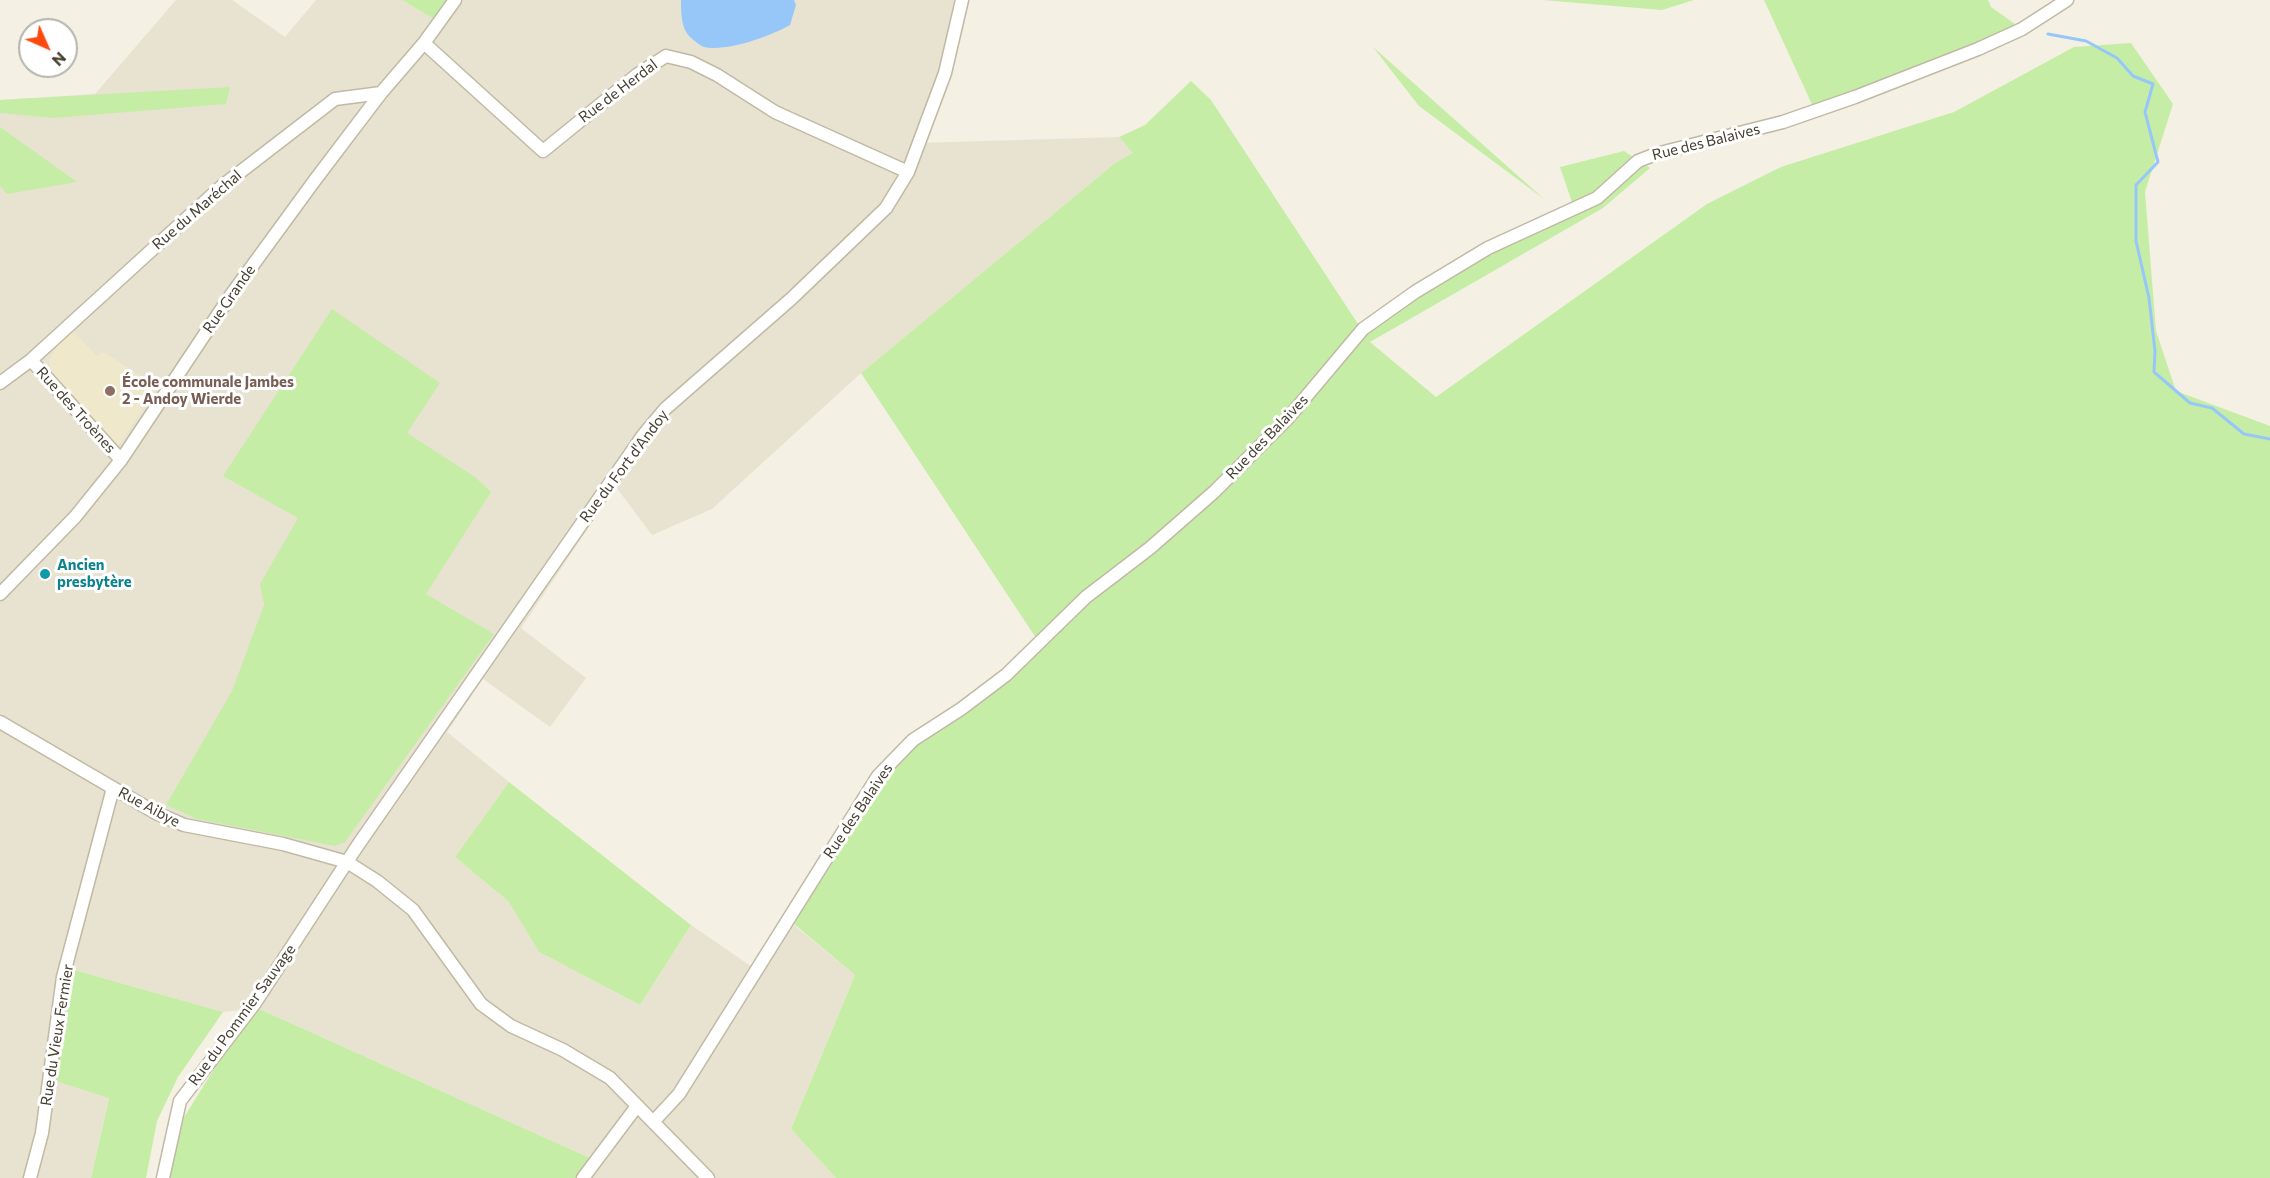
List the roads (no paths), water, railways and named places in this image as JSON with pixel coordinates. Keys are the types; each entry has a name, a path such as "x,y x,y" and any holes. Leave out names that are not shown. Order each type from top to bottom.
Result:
{"street":[{"name":"Rue Grande","path":"0,594 75,517 121,460 231,295 381,93 424,44 455,0"},
{"name":"Rue des Balaives","path":"654,1121 679,1094 878,776 895,757 913,741 1006,675 1086,597 1150,548 1214,492 1289,417 1363,329 1414,292 1488,248 1597,198 1638,161 1656,153 1783,122 1855,97 1978,49 2022,29 2067,0"},
{"name":"Rue du Fort d'Andoy","path":"347,862 644,434 665,409 791,299 886,208 908,172 945,73 959,1"},
{"name":"Rue de Herdal","path":"424,44 543,151 638,74 666,56 691,62 717,75 775,112 908,172"},
{"name":"Rue du Maréchal","path":"1,382 31,360 222,186 335,99 381,93"},
{"name":"Rue des Troènes","path":"31,360 121,460"},
{"name":"Rue Aibye","path":"0,722 156,813 184,825 283,844 347,862 414,910 481,1004 511,1026 563,1050 610,1078 708,1178"},
{"name":"Rue du Vieux Fermier","path":"30,1178 42,1132 63,976 113,788"},
{"name":"Rue du Pommier Sauvage","path":"164,1178 180,1101 255,1003 347,862"},
{"path":"583,1178 637,1106"}],"water":[{"path":"681,0 794,0 796,5 790,25 748,42 714,48 700,45 686,33 682,19"}],"waterway":[{"path":"2048,34 2086,41 2117,58 2133,76 2153,84 2145,112 2158,162 2136,185 2136,241 2149,298 2155,351 2154,372 2190,403 2212,408 2244,434 2270,439"}],"place":[{"name":"École communale Jambes 2 - Andoy Wierde","path":"110,391"},
{"name":"Ancien presbytère","path":"45,574"}]}
